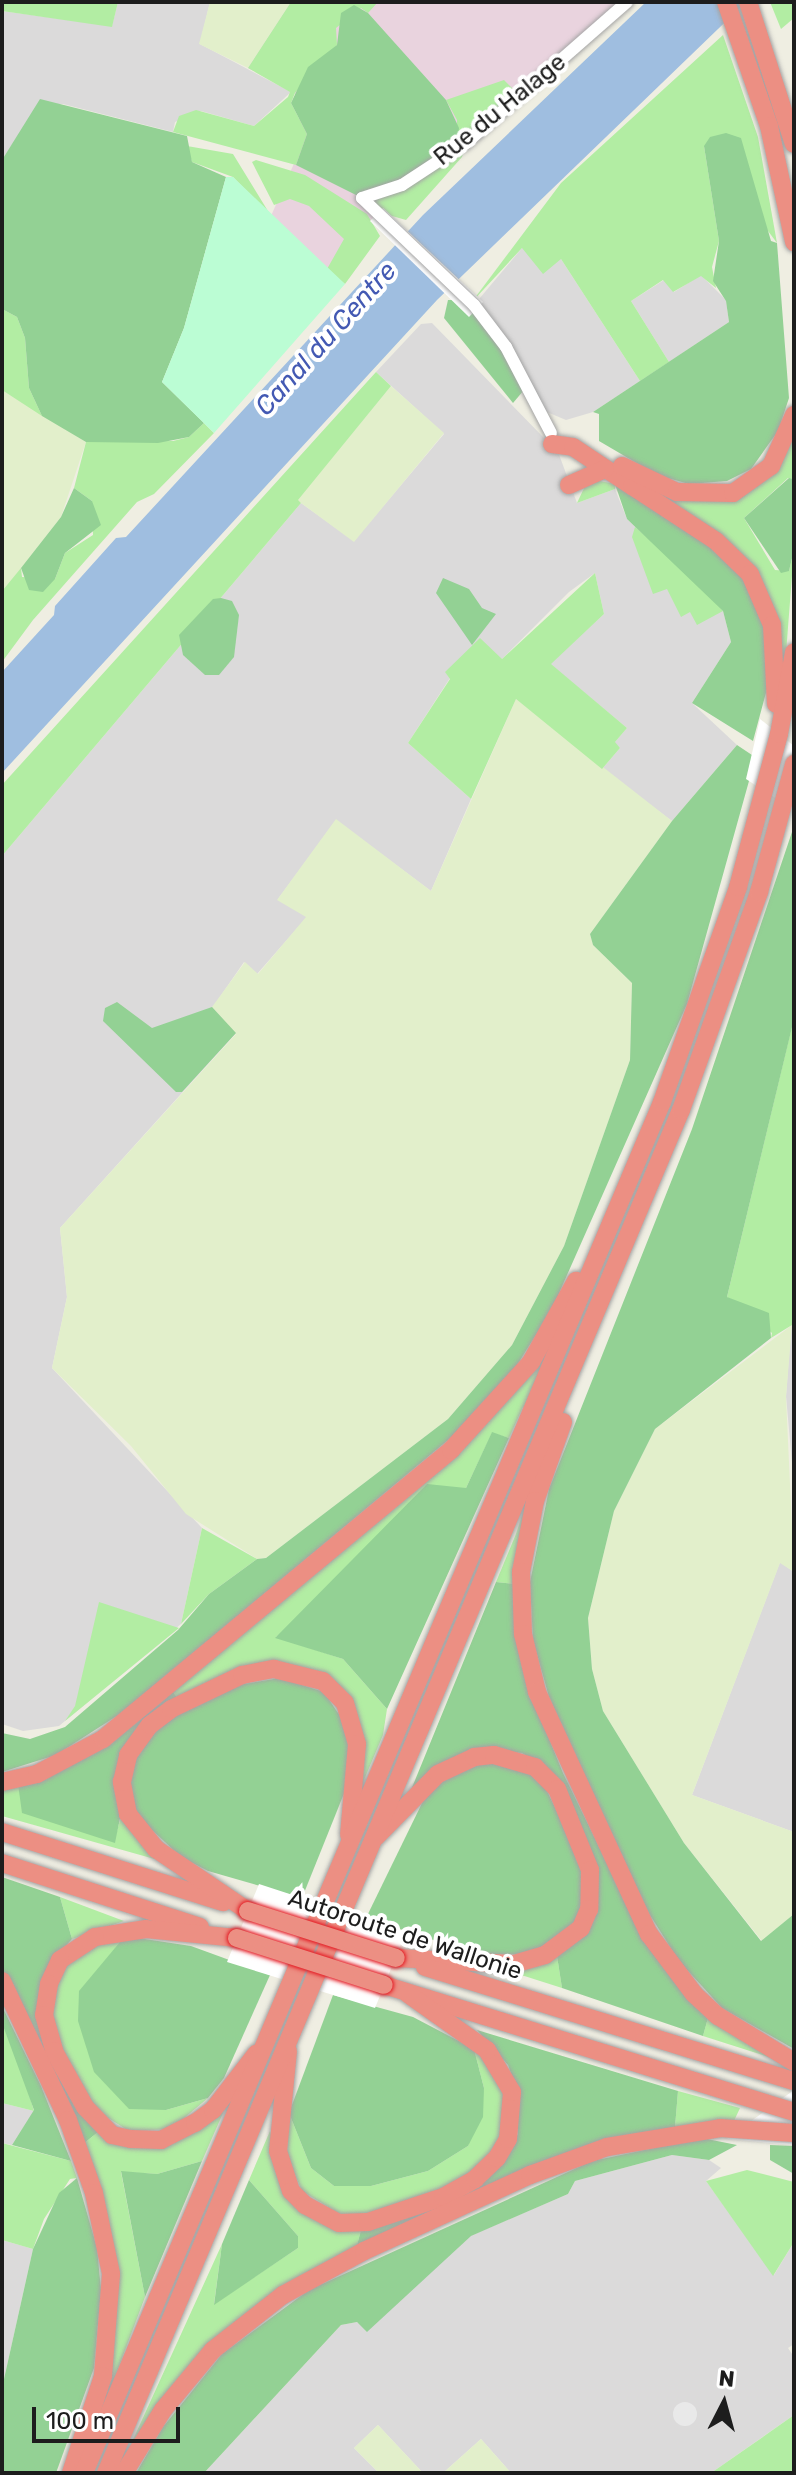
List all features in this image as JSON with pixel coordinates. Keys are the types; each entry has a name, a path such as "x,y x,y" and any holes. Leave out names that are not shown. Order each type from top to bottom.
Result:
{"highway":[{"path":"726,2 749,63 794,242"},
{"path":"748,2 767,51 794,144"},
{"path":"551,438 571,435 663,487 716,496 747,487 771,466 794,415"},
{"path":"551,438 568,445 716,541 750,574 772,625 779,734"},
{"path":"569,485 605,469"},
{"path":"84,2473 602,1248 710,974 766,792 794,652"},
{"path":"106,2473 681,1110 728,983 794,764"},
{"path":"2,1782 37,1774 103,1739 451,1450 531,1362 586,1262 602,1248"},
{"path":"570,1376 568,1409 535,1501 521,1572 523,1634 537,1692 622,1884 658,1947 718,2016 794,2062"},
{"path":"248,1911 156,1849 128,1814 122,1782 128,1755 150,1725 171,1709 242,1675 274,1669 323,1681 345,1703 357,1744 349,1849"},
{"path":"374,1839 438,1774 474,1757 494,1755 535,1767 557,1789 590,1870 589,1909 581,1928 545,1955 493,1964 396,1958"},
{"name":"Autoroute de Wallonie","path":"2,1832 794,2081"},
{"path":"2,1863 408,1994 794,2112"},
{"path":"237,1938 146,1929 111,1933 82,1944 60,1960 49,1984 48,2033 70,2084 97,2121 112,2135 145,2140 178,2134 204,2117 264,2046"},
{"path":"2,1981 68,2120 94,2193 111,2274 103,2376 71,2473"},
{"path":"288,2041 278,2151 291,2191 305,2205 339,2223 368,2222 443,2197 475,2179 497,2158 508,2139 512,2092 487,2050 408,1994"},
{"path":"124,2473 163,2410 213,2350 318,2274 572,2159 647,2138 743,2127 794,2133"}],"street":[{"name":"Rue du Halage","path":"551,438 499,337 471,303 362,198 402,185 466,143 627,2"}],"shaded area":[{"path":"118,2 210,2 200,44 291,92 254,126 201,111 175,122 173,132 63,104 38,105 2,160 2,11 112,26"},
{"path":"291,2 627,2 370,221 209,419 271,216 303,143 295,93 248,68"},
{"path":"522,248 561,259 640,381 593,412 566,420 547,412 474,305"},
{"path":"701,275 726,300 729,322 669,362 631,301 664,280 674,292"},
{"path":"432,323 544,438 551,433 577,503 615,489 627,519 723,611 731,642 692,703 737,745 672,821 602,769 620,748 614,743 627,728 550,664 604,614 595,573 569,592 502,659 446,673 450,678 408,743 471,799 431,891 336,820 278,899 307,917 257,974 244,962 213,1007 236,1033 60,1228 67,1297 52,1368 202,1528 181,1624 59,1726 23,1731 2,1724 2,856 301,503 354,541 444,434 376,372 421,324"},
{"path":"794,1290 794,1485 786,1396"},
{"path":"780,1562 794,1572 794,1832 692,1795"},
{"path":"2,2103 34,2111 12,2145 2,2143"},
{"path":"672,2155 709,2160 721,2168 706,2181 774,2275 794,2242 794,2344 788,2348 794,2357 794,2415 711,2473 511,2473 481,2439 443,2473 423,2473 378,2425 354,2448 379,2473 204,2473 341,2325 357,2322 367,2331 470,2236 568,2194 575,2181"},
{"path":"2,2240 33,2249 2,2388"},
{"path":"685,2402 696,2409 697,2414 690,2425 685,2426 674,2419 673,2414 680,2403"}],"green space":[{"path":"2,2 118,2 112,27 2,11"},
{"path":"210,2 291,2 248,68 199,44"},
{"path":"291,2 378,2 368,13 361,8 336,28 337,45 295,93 291,103 307,134 296,165 173,132 179,116 196,110 254,126 288,97 290,92 248,68"},
{"path":"770,2 794,2 794,18 781,29"},
{"path":"354,5 368,13 446,100 459,128 457,149 402,185 362,198 296,165 307,134 291,103 308,67 337,45 341,13"},
{"path":"723,35 758,137 777,243 704,146 719,241 712,267 716,288 701,276 673,292 663,280 631,301 669,362 640,381 561,259 543,274 522,248 471,303 561,183"},
{"path":"504,80 522,98 466,143 462,157 406,220 378,212 362,198 457,149 457,120 446,100"},
{"path":"40,99 187,136 192,162 226,177 184,328 162,382 204,423 189,437 158,443 86,442 42,416 29,388 25,338 17,317 2,309 2,160"},
{"path":"726,133 741,138 771,241 777,243 789,398 778,431 751,469 727,481 689,484 657,475 599,441 599,414 593,412 729,322 726,301 713,281 719,241 704,146 710,137"},
{"path":"187,146 233,154 271,216 233,177 192,162"},
{"path":"256,160 305,175 367,214 380,236 345,284 327,269 344,239 309,206 290,199 274,205 252,162"},
{"path":"226,177 233,177 345,284 214,433 162,382 184,328"},
{"path":"448,300 459,300 499,337 524,390 513,403 444,318"},
{"path":"2,309 17,317 25,338 29,388 42,416 2,390"},
{"path":"376,372 391,386 298,500 301,503 2,856 2,785"},
{"path":"391,386 444,433 354,542 297,500"},
{"path":"2,390 86,442 61,517 2,593"},
{"path":"204,423 214,433 154,494 137,502 33,620 2,662 3,590 21,568 22,577 55,579 65,553 93,535 92,501 74,488 86,442 173,441 189,437"},
{"path":"794,434 794,479 788,478 744,518 775,570 789,571 794,550 784,679 635,481 737,497 775,471"},
{"path":"789,478 794,479 794,550 789,571 781,573 744,518"},
{"path":"595,480 615,484 615,489 577,503 586,484"},
{"path":"615,484 735,564 762,608 771,674 753,741 692,703 731,642 723,611 627,519"},
{"path":"74,488 92,501 101,525 65,553 55,579 43,592 29,590 21,568 61,517"},
{"path":"635,527 697,581 723,611 697,625 690,612 681,617 667,589 653,594 632,537"},
{"path":"595,573 604,614 551,664 627,728 615,742 620,748 602,769 516,699 471,799 408,743 450,679 445,672 480,638 502,659"},
{"path":"443,578 469,589 482,608 496,614 472,645 436,593"},
{"path":"213,599 232,601 239,615 234,657 219,675 205,675 183,655 179,635"},
{"path":"516,699 672,821 590,934 593,945 632,983 630,1060 564,1246 512,1345 448,1419 266,1558 257,1559 186,1514 131,1446 52,1368 67,1297 60,1228 236,1034 212,1007 245,962 258,974 306,917 277,900 336,819 431,891"},
{"path":"737,745 752,755 749,781 687,1004 552,1309 514,1370 454,1435 123,1712 56,1755 2,1772 2,1733 30,1739 65,1727 178,1630 209,1594 257,1559 266,1558 448,1419 512,1345 564,1246 630,1060 632,983 593,945 590,934 672,821"},
{"path":"794,826 794,1019 727,1297 769,1313 771,1338 655,1429 614,1511 588,1618 592,1669 603,1711 684,1843 761,1941 794,1914 794,2049 722,2008 679,1961 636,1893 549,1697 533,1640 530,1582 549,1489 692,1129"},
{"path":"117,1002 152,1028 212,1007 236,1033 182,1092 176,1092 103,1021 105,1008"},
{"path":"794,1018 792,1325 771,1338 772,1333 727,1297"},
{"path":"792,1325 786,1397 794,1572 780,1563 692,1795 794,1832 794,1914 762,1941 684,1843 603,1711 592,1669 588,1618 614,1511 655,1429"},
{"path":"555,1332 527,1408 523,1407 509,1438 492,1433 466,1488 276,1637 343,1659 387,1709 383,1735 361,1787 362,1732 306,1668 177,1698 172,1690 423,1480"},
{"path":"492,1432 509,1438 387,1709 343,1659 275,1638 427,1484 466,1488"},
{"path":"533,1482 515,1584 496,1582 516,1534"},
{"path":"202,1528 257,1559 209,1594 181,1624"},
{"path":"496,1582 515,1584 541,1719 563,1773 639,1929 708,2018 703,2036 562,1988 557,1956 597,1902 545,1767 522,1753 476,1749 430,1770 411,1790"},
{"path":"99,1602 179,1628 65,1721 75,1706"},
{"path":"280,1678 324,1692 344,1722 350,1741 345,1791 302,1898 208,1871 181,1857 137,1816 129,1785 131,1767 152,1732 172,1717 238,1685"},
{"path":"172,1690 177,1698 138,1729 115,1843 22,1813 18,1784"},
{"path":"483,1763 503,1763 531,1775 546,1789 582,1863 581,1906 575,1922 549,1945 527,1954 476,1954 366,1918 425,1797 440,1781"},
{"path":"18,1784 114,1842 122,1813 158,1860 2,1816 2,1787"},
{"path":"2,1877 60,1897 72,1939 62,1950 39,2012 98,2132 83,2144 2,1974"},
{"path":"60,1897 124,1921 72,1939"},
{"path":"125,1936 166,2110 208,2098 171,2129 129,2131 94,2109 72,2076 51,2017 58,1976 82,1950"},
{"path":"125,1936 191,1946 270,1975 224,2078 208,2098 166,2110 129,2109 94,2072 78,2021 79,1991"},
{"path":"557,1956 562,1988 506,1970"},
{"path":"333,1995 413,2017 474,2049 484,2088 483,2117 468,2146 428,2171 371,2186 334,2186 311,2168 289,2113"},
{"path":"2,2006 41,2086 71,2161 12,2145 34,2110 2,2023"},
{"path":"708,2018 784,2062 703,2036"},
{"path":"2,2023 23,2074 34,2111 2,2103"},
{"path":"477,2030 678,2091 675,2127 356,2249 361,2230 425,2212 509,2153 518,2134 518,2093 508,2065"},
{"path":"474,2049 485,2057 506,2095 504,2133 485,2163 439,2191 385,2213 343,2216 302,2191 287,2156 289,2113 311,2168 334,2186 371,2186 428,2171 468,2146 484,2088"},
{"path":"678,2091 740,2108 733,2123 675,2127"},
{"path":"219,2108 223,2113 202,2161 157,2174 121,2172 145,2297 90,2444 115,2325 83,2144 98,2132 135,2145"},
{"path":"270,2131 283,2190 361,2230 356,2249 276,2294 126,2455 222,2244 214,2304 298,2248 298,2236 249,2180"},
{"path":"702,2138 737,2145 709,2160 672,2155 575,2181 568,2194 471,2236 367,2332 357,2322 341,2325 204,2473 136,2473 163,2427 222,2354 309,2290 592,2161"},
{"path":"2,2143 71,2161 77,2178 70,2179 44,2219 33,2249 2,2240"},
{"path":"770,2145 794,2146 794,2174 770,2160"},
{"path":"202,2161 145,2297 121,2171 157,2174"},
{"path":"747,2170 794,2182 794,2242 773,2276 706,2181"},
{"path":"77,2178 97,2248 101,2290 94,2368 56,2473 2,2473 2,2388 33,2249 59,2193"},
{"path":"249,2180 298,2236 298,2248 214,2305 222,2244"},
{"path":"794,2415 794,2473 711,2473 760,2439"},
{"path":"378,2425 423,2473 379,2473 354,2448"},
{"path":"481,2439 511,2473 443,2473"}],"water":[{"name":"Canal du Centre","path":"646,2 746,2 437,300 2,773 2,672 54,615 55,606 116,538 126,537 423,215"}],"pier":[{"path":"383,208 483,302 469,317 370,221"},
{"path":"760,719 794,746 794,810 746,779"},
{"path":"259,1884 406,1932 375,2008 227,1962"},
{"path":"794,2090 794,2145 727,2139 743,2127"}]}
